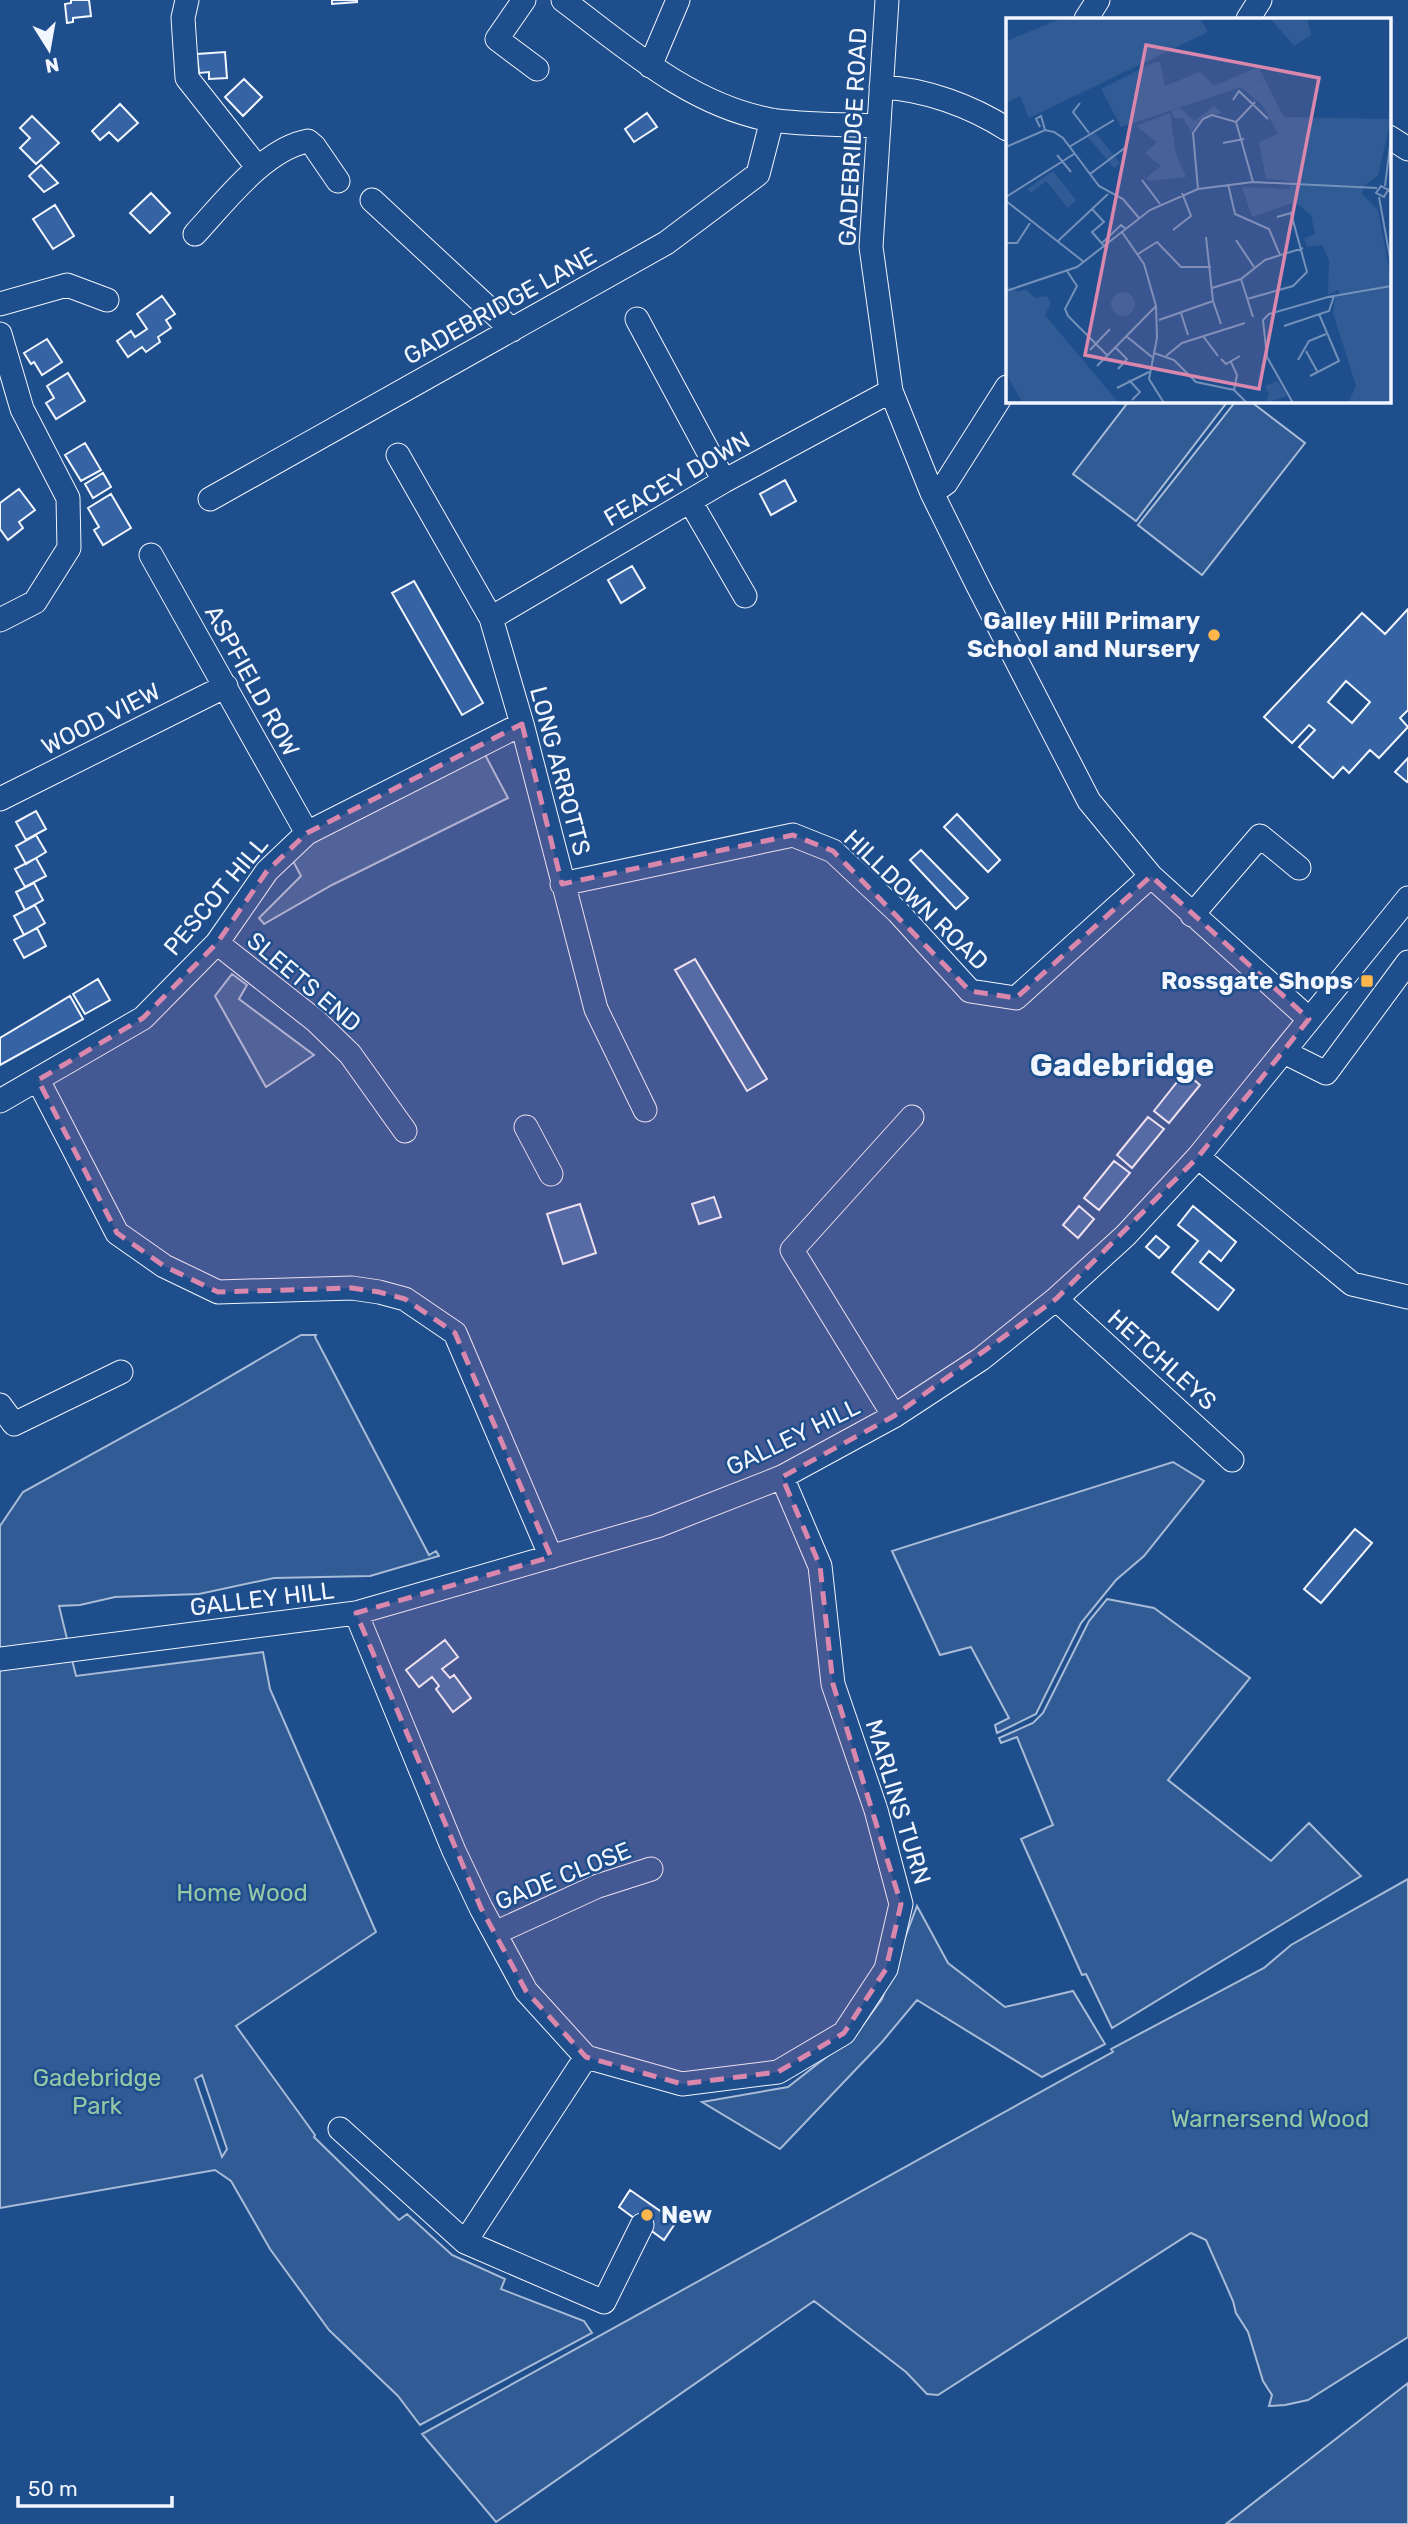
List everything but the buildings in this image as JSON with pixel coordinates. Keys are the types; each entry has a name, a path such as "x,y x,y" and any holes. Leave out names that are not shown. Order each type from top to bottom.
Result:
{"street":[{"path":"187,0 183,18 187,78 258,168"},
{"path":"524,0 497,39 537,69"},
{"path":"563,0 650,66 705,99 772,120 879,125"},
{"path":"650,66 678,0"},
{"name":"GADEBRIDGE ROAD","path":"887,0 871,247 891,391 932,493 1089,801 1151,876 1309,1018"},
{"path":"1087,18 1098,0"},
{"path":"1249,18 1260,0"},
{"path":"881,87 953,101 1006,128"},
{"name":"GADEBRIDGE LANE","path":"210,499 666,243 758,174 772,120"},
{"path":"1390,138 1408,149"},
{"path":"194,234 258,168 293,144 307,141 314,146 338,181"},
{"path":"372,200 512,330"},
{"path":"0,304 66,285 107,300"},
{"path":"637,319 724,481"},
{"path":"0,334 22,409 68,498 69,548 35,602 0,620"},
{"path":"932,493 946,483 1006,389"},
{"name":"FEACEY DOWN","path":"491,618 724,481 891,391"},
{"name":"LONG ARROTTS","path":"398,455 491,618 522,724 596,1009 645,1111"},
{"path":"690,501 745,596"},
{"name":"ASPFIELD ROW","path":"151,555 307,833"},
{"name":"WOOD VIEW","path":"0,799 226,686"},
{"name":"PESCOT HILL","path":"0,1101 143,1018 217,943 267,871 307,833 522,724"},
{"name":"HILLDOWN ROAD","path":"562,884 793,835 834,850 898,912 970,991 1016,998 1151,876"},
{"path":"1192,915 1260,836 1299,867"},
{"name":"GALLEY HILL","path":"0,1659 356,1613 657,1526 782,1477 894,1416 981,1359 1056,1299 1126,1235 1198,1157 1408,898"},
{"name":"SLEETS END","path":"217,943 316,1021 350,1055 405,1131"},
{"path":"1284,1052 1326,1073 1408,962"},
{"path":"38,1080 117,1233 164,1266 218,1292 352,1288 379,1292 405,1299 455,1332 551,1557"},
{"path":"894,1416 792,1250 912,1117"},
{"path":"526,1127 551,1174"},
{"path":"1198,1157 1352,1284 1408,1297"},
{"name":"HETCHLEYS","path":"1056,1299 1232,1460"},
{"path":"0,1405 14,1424 121,1372"},
{"name":"MARLINS TURN","path":"586,2057 682,2084 778,2072 844,2033 886,1969 901,1904 876,1810 833,1684 820,1566 782,1477"},
{"path":"356,1613 454,1851 495,1933 526,1991 586,2057 465,2242"},
{"name":"GADE CLOSE","path":"495,1933 598,1886 651,1869"},
{"path":"341,2129 465,2242 604,2302 642,2225"}],"highlighted area":[{"path":"522,724 562,884 793,835 833,851 970,991 1016,998 1151,876 1309,1019 1198,1157 1056,1299 894,1416 782,1477 820,1566 833,1684 901,1904 886,1969 844,2033 778,2072 682,2084 586,2057 526,1991 481,1908 356,1613 551,1557 455,1333 405,1299 379,1292 352,1288 218,1292 164,1266 117,1233 38,1080 143,1018 217,943 267,871 307,833"}],"green space":[{"path":"1128,402 1227,402 1136,521 1073,474"},
{"path":"1235,402 1251,402 1305,443 1202,575 1138,525"},
{"path":"482,749 508,798 332,885 264,924 259,918 301,876 292,859 336,825"},
{"path":"232,974 247,985 239,999 314,1055 266,1087 215,996"},
{"path":"301,1335 316,1335 429,1555 436,1551 439,1556 370,1576 274,1578 199,1594 115,1597 80,1605 59,1606 76,1676 263,1652 270,1689 376,1932 236,2026 314,2137 399,2220 407,2214 452,2255 505,2279 501,2289 584,2321 592,2333 420,2425 398,2396 329,2330 270,2249 231,2181 215,2170 0,2208 0,1526 23,1492","holes":["202,2075 227,2149 222,2157 195,2079"]},
{"path":"1173,1462 1204,1481 1144,1556 1116,1580 1081,1623 1036,1714 997,1733 995,1725 1009,1718 971,1647 940,1655 892,1551"},
{"path":"1107,1599 1154,1608 1250,1678 1168,1780 1271,1861 1309,1823 1361,1876 1112,2028 1086,1974 1082,1975 1021,1839 1053,1825 1017,1737 1001,1743 999,1738 1033,1723 1043,1713 1089,1621"},
{"name":"Warnersend Wood","path":"1408,1879 1408,2337 1308,2400 1269,2406 1272,2395 1263,2381 1248,2332 1236,2313 1206,2240 1191,2233 938,2395 927,2394 906,2372 814,2301 496,2522 422,2434 1113,2052 1111,2049 1264,1968 1291,1945"},
{"path":"917,1906 948,1963 1005,2007 1073,1991 1105,2044 1042,2077 917,2000 882,2042 780,2149 702,2102 788,2087 857,2033 882,1999"},
{"path":"1408,2383 1408,2524 1226,2524"}],"place":[{"name":"Galley Hill Primary School and Nursery","path":"1214,635"},
{"name":"Rossgate Shops","path":"1367,981"},
{"name":"New","path":"647,2215"}],"district":[{"name":"Gadebridge","path":"1122,1065"}],"park label":[{"name":"Home Wood","path":"242,1893"},
{"name":"Gadebridge Park","path":"97,2092"}]}
